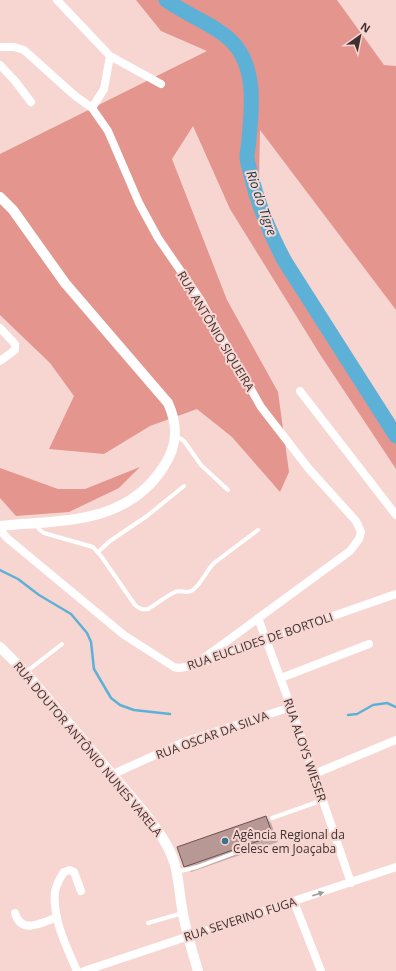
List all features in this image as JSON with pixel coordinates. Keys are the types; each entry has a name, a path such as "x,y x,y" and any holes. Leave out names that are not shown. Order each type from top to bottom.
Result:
{"street":[{"path":"57,0 110,56 161,84"},
{"name":"RUA ANTÔNIO SIQUEIRA","path":"0,47 14,47 24,50 74,95 92,108 108,131 139,203 158,238 200,299 261,407 309,469 356,521 361,532 359,539 350,551 258,618"},
{"path":"92,108 104,89 110,56"},
{"path":"0,65 32,102"},
{"path":"0,197 13,210 65,283 168,402 174,416 176,436 169,460 153,482 133,500 121,507 95,516 78,519 0,526"},
{"path":"0,328 16,347 16,350 0,361"},
{"path":"300,391 396,515"},
{"name":"RUA EUCLIDES DE BORTOLI","path":"0,530 7,538 124,635 174,667 178,668 193,666 396,594"},
{"path":"193,666 258,618"},
{"name":"RUA ALOYS WIESER","path":"258,618 291,707 351,883"},
{"path":"280,678 369,644"},
{"name":"RUA DOUTOR ANTÔNIO NUNES VARELA","path":"0,647 26,673 144,812 167,845 177,872 183,913 198,971"},
{"name":"RUA OSCAR DA SILVA","path":"111,774 184,742 291,707"},
{"path":"314,774 396,740"},
{"name":"RUA SEVERINO FUGA","path":"84,971 396,867"},
{"path":"77,971 65,943 57,917 55,893 57,885 64,872 70,870 74,872 81,891"},
{"path":"294,902 321,971"},
{"path":"15,913 16,919 25,926 33,926 57,917"}],"lane":[{"path":"176,436 184,441 210,475 228,490"},
{"path":"98,552 110,541 147,516 184,486"},
{"path":"35,523 44,533 93,547 135,605 144,610 176,592 191,592 199,585 214,563 258,530"},
{"path":"26,673 62,644"},
{"path":"272,818 323,800"},
{"path":"177,872 197,867 248,848"},
{"path":"148,923 183,913"}],"shaded area":[{"path":"136,0 337,0 384,65 396,66 396,310 260,130 259,181 273,224 298,270 394,419 396,429 396,469 321,356 230,209 193,126 172,159 227,300 278,392 289,472 280,492 232,437 197,409 150,426 104,454 49,449 74,396 50,363 0,315 0,154 207,51 161,31"},
{"path":"140,467 119,488 69,512 16,516 0,498 0,468 58,489 85,489"}],"building":[{"name":"Agência Regional da Celesc em Joaçaba","path":"266,816 273,836 184,867 177,847"}],"waterway":[{"name":"Rio do Tigre","path":"166,0 221,33 235,45 242,55 251,90 251,115 247,159 257,197 265,219 284,260 396,436"},
{"path":"0,570 18,579 39,595 71,614 87,633 91,642 94,669 111,698 120,705 134,710 170,714"},
{"path":"348,715 357,714 373,705 387,703 396,707"}],"place":[{"name":"Agência Regional da Celesc em Joaçaba","path":"225,841"}]}
